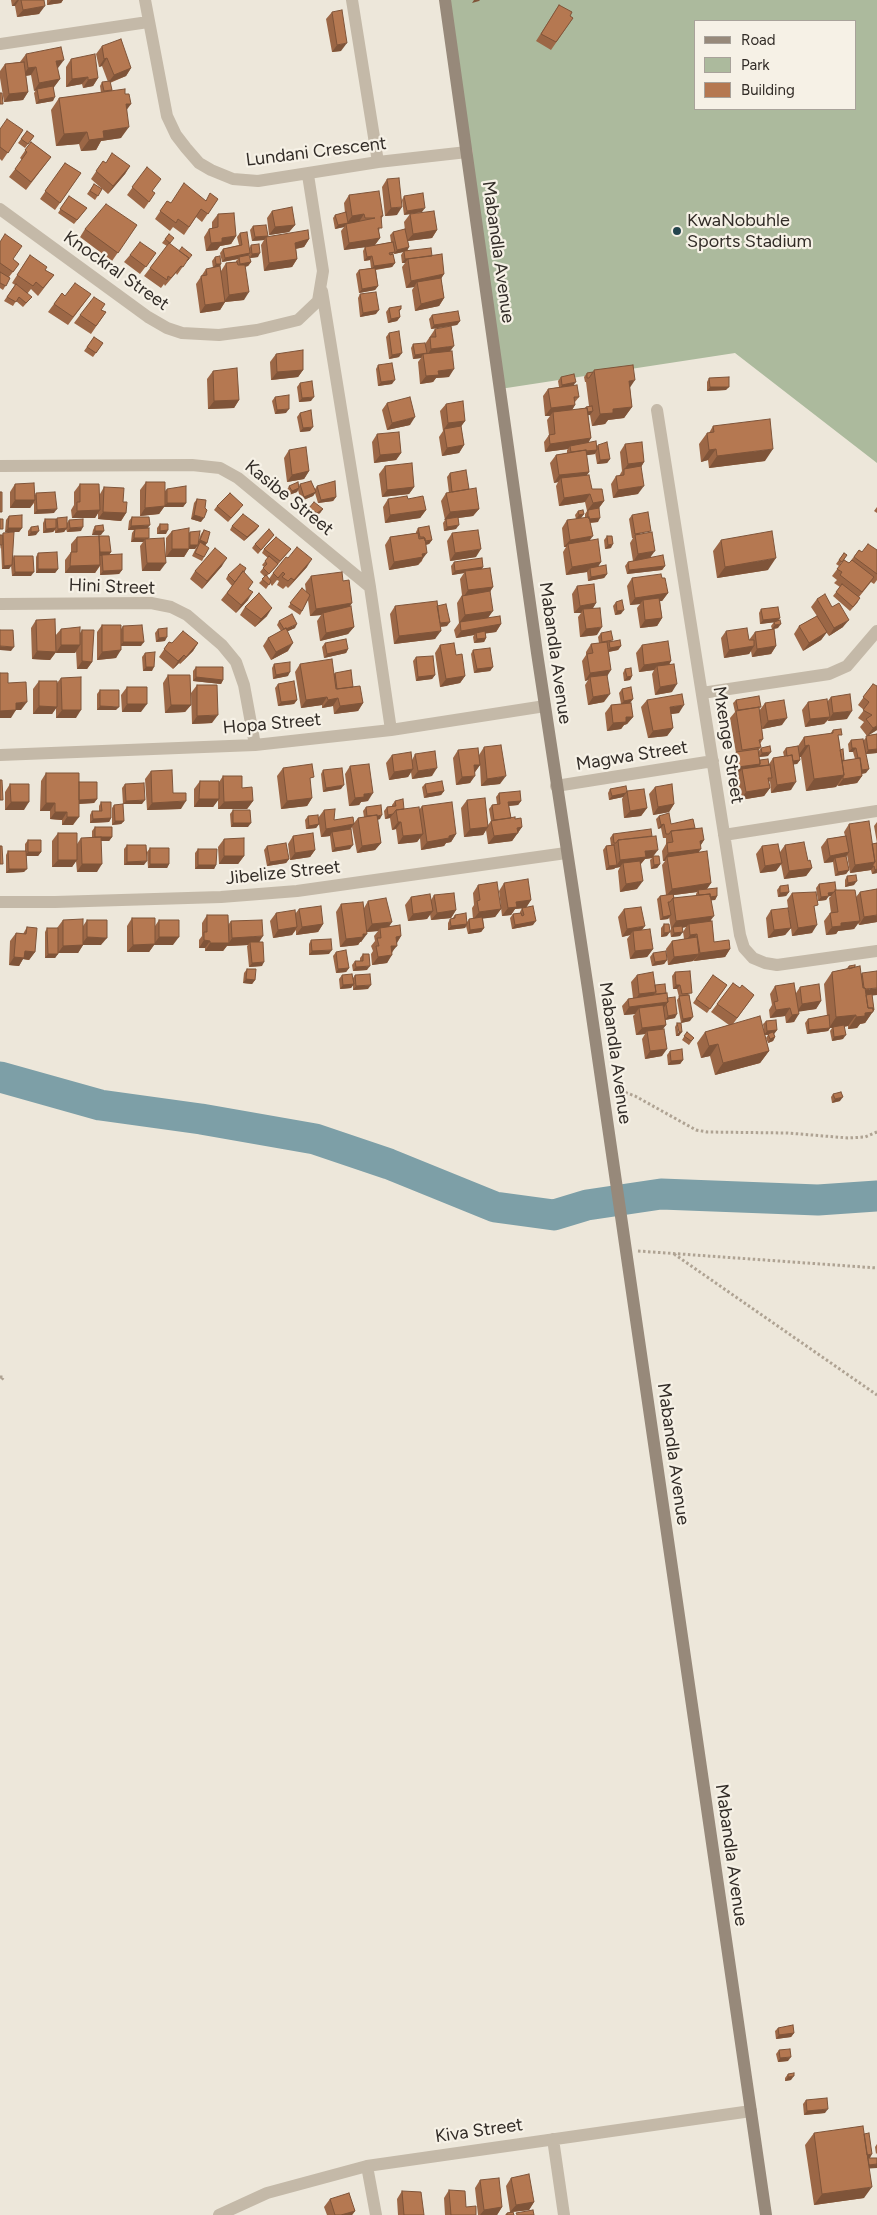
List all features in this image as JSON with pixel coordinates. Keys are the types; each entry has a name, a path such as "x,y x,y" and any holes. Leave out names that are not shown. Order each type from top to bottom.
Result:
{"street":[{"name":"Lundani Crescent","path":"145,0 167,116 176,135 199,163 233,179 258,181 308,175 378,162 467,152"},
{"path":"352,0 378,162"},
{"name":"Mabandla Avenue","path":"445,0 556,786 766,2215"},
{"path":"0,44 148,22"},
{"name":"Knockral Street","path":"0,209 148,317 167,328 182,333 219,335 257,330 298,320 318,301 323,271 308,175"},
{"name":"Knockral Street","path":"321,286 370,587"},
{"name":"Mxenge Street","path":"657,410 740,935 744,948 753,958 777,965 877,951"},
{"name":"Kasibe Street","path":"0,466 155,464 220,468 238,478 370,587"},
{"path":"370,587 391,730"},
{"name":"Hini Street","path":"0,604 151,603 171,607 187,615 222,645 236,662 244,685 255,745"},
{"path":"702,693 829,674 847,666 877,631"},
{"name":"Hopa Street","path":"0,755 255,745 391,730 545,706"},
{"name":"Magwa Street","path":"556,786 713,761"},
{"path":"724,835 877,811"},
{"name":"Jibelize Street","path":"0,902 221,897 297,891 566,853"},
{"name":"Kiva Street","path":"219,2215 268,2193 367,2166 751,2111"},
{"path":"552,2139 564,2215"},
{"path":"367,2166 376,2215"}],"path":[{"path":"601,1083 635,1096 696,1130 788,1133 848,1138 865,1137 877,1132"},
{"path":"625,1247 673,1254 877,1268"},
{"path":"673,1254 877,1396"},
{"path":"0,1378 4,1377 0,1381"}],"green space":[{"name":"KwaNobuhle Sports Stadium","path":"441,0 877,0 877,463 735,353 500,389"}],"building":[{"path":"21,0 44,0 45,6 23,10"},
{"path":"559,5 572,12 570,16 573,18 556,42 541,34"},
{"path":"342,10 347,43 337,45 332,12"},
{"path":"121,39 131,68 114,75 107,58 104,59 102,46"},
{"path":"61,47 64,60 56,61 60,79 39,83 36,67 28,68 26,54"},
{"path":"95,54 98,78 88,80 88,77 72,79 71,59"},
{"path":"24,62 28,92 9,94 5,64"},
{"path":"110,81 112,90 104,91 102,82"},
{"path":"53,86 55,97 39,100 37,89"},
{"path":"125,89 125,94 129,94 131,104 126,104 129,127 103,131 104,138 89,140 87,132 64,134 59,98"},
{"path":"0,93 2,93 3,104 0,104"},
{"path":"7,119 23,130 8,153 0,147 0,129"},
{"path":"27,131 34,136 28,144 21,139"},
{"path":"31,142 51,157 31,182 15,169 27,152 25,150"},
{"path":"112,153 130,166 113,186 96,171 103,161 106,163"},
{"path":"65,163 81,173 60,203 45,191"},
{"path":"147,167 161,179 152,191 155,193 149,202 132,187"},
{"path":"399,178 402,207 391,208 387,179"},
{"path":"184,183 206,201 210,193 218,199 208,214 201,209 189,227 178,219 176,223 160,211 167,201 171,203"},
{"path":"94,184 102,189 98,196 90,191"},
{"path":"379,191 383,216 381,216 382,228 378,228 380,238 349,243 346,224 375,218 365,218 364,214 352,216 349,195"},
{"path":"423,193 425,208 407,211 404,196"},
{"path":"69,196 87,208 77,220 60,209"},
{"path":"106,204 137,225 118,253 85,229"},
{"path":"292,207 295,225 275,227 272,211"},
{"path":"434,211 437,230 413,234 410,214"},
{"path":"346,212 348,223 338,225 335,215"},
{"path":"234,213 236,236 222,238 222,242 211,243 209,229 218,227 218,214"},
{"path":"266,225 268,236 255,237 253,226"},
{"path":"405,229 409,247 397,250 393,232"},
{"path":"308,230 309,239 295,243 297,259 269,263 266,237"},
{"path":"247,232 250,253 225,258 223,249 242,245 240,233"},
{"path":"5,234 22,246 13,259 19,264 13,272 0,263 0,242"},
{"path":"169,234 174,238 170,243 165,239"},
{"path":"140,242 156,253 146,267 130,255"},
{"path":"393,242 395,252 389,253 390,255 393,254 395,263 374,266 372,256 367,257 365,247"},
{"path":"169,243 189,258 183,267 181,266 171,278 168,276 167,280 150,268"},
{"path":"259,244 260,253 252,254 251,245"},
{"path":"182,247 192,255 187,261 189,258 179,251"},
{"path":"431,248 432,256 405,259 404,251"},
{"path":"442,254 444,274 411,281 408,259"},
{"path":"30,255 47,267 45,270 54,275 43,288 36,282 33,286 17,275"},
{"path":"249,255 251,262 240,264 239,257"},
{"path":"220,256 221,264 216,264 215,257"},
{"path":"237,262 238,265 245,265 249,292 229,295 226,263"},
{"path":"220,266 225,302 205,305 201,276 207,275 206,269"},
{"path":"375,268 378,286 362,289 359,270"},
{"path":"0,272 10,278 6,286 0,283"},
{"path":"441,278 444,298 421,304 417,282"},
{"path":"75,283 91,294 73,317 54,304 62,293 65,296"},
{"path":"16,284 32,297 26,303 19,297 16,302 7,297"},
{"path":"376,292 379,310 363,313 360,294"},
{"path":"94,297 105,304 101,310 106,312 96,326 80,315"},
{"path":"401,306 399,310 400,317 391,319 389,308"},
{"path":"458,311 460,321 434,325 432,315"},
{"path":"451,326 454,346 431,349 430,337 436,337 435,329"},
{"path":"399,331 402,353 392,355 389,333"},
{"path":"94,337 103,343 96,353 87,347"},
{"path":"425,343 427,353 415,355 413,344"},
{"path":"303,350 303,370 277,372 276,354"},
{"path":"452,351 454,369 438,371 439,375 426,376 423,354"},
{"path":"392,363 395,380 381,382 378,365"},
{"path":"633,365 635,380 629,381 632,407 613,409 613,413 600,414 594,370"},
{"path":"237,368 239,400 214,401 213,371"},
{"path":"593,372 589,378 587,378 587,373"},
{"path":"574,374 576,382 562,385 561,377"},
{"path":"729,377 729,387 710,387 709,378"},
{"path":"312,381 314,397 302,398 300,383"},
{"path":"577,385 579,397 574,397 575,405 551,408 548,389"},
{"path":"289,395 289,409 277,410 275,397"},
{"path":"410,397 415,417 392,423 387,403"},
{"path":"463,401 465,421 448,423 446,404"},
{"path":"592,406 593,411 588,412 586,407"},
{"path":"587,408 591,438 550,444 549,435 555,434 553,412"},
{"path":"311,410 313,427 303,428 300,413"},
{"path":"770,419 773,449 717,456 716,449 709,450 707,433 714,432 713,426"},
{"path":"461,426 464,445 447,448 444,429"},
{"path":"399,432 401,453 380,455 377,434"},
{"path":"596,441 597,450 571,452 570,446"},
{"path":"607,442 610,459 600,460 598,445"},
{"path":"642,442 644,462 628,464 625,444"},
{"path":"306,447 309,471 292,475 289,450"},
{"path":"586,450 589,472 559,475 556,455"},
{"path":"412,463 414,487 387,490 385,466"},
{"path":"641,466 644,486 618,490 616,476 624,475 624,469"},
{"path":"466,470 469,489 452,492 450,473"},
{"path":"589,475 592,489 602,489 604,501 593,503 590,494 564,498 561,478"},
{"path":"311,481 316,492 304,497 300,484"},
{"path":"335,481 336,497 321,500 317,486"},
{"path":"146,482 165,482 165,506 145,508"},
{"path":"298,482 299,488 292,491 289,486"},
{"path":"34,483 35,500 15,500 15,484"},
{"path":"80,484 99,484 100,510 77,511 77,502 80,502"},
{"path":"186,486 186,503 167,503 167,489"},
{"path":"104,487 124,488 123,502 127,502 126,513 103,512"},
{"path":"476,488 479,509 450,512 446,493"},
{"path":"0,492 2,492 2,512 0,512"},
{"path":"55,492 57,509 37,510 36,493"},
{"path":"230,493 243,505 231,518 217,506"},
{"path":"407,496 408,499 423,496 426,510 390,515 388,499"},
{"path":"197,499 206,500 205,508 207,510 204,518 194,515"},
{"path":"314,502 323,509 317,513 309,508"},
{"path":"599,508 600,518 589,519 588,510"},
{"path":"583,510 584,514 579,515 578,511"},
{"path":"648,512 651,531 635,534 632,515"},
{"path":"243,514 259,526 247,537 232,526"},
{"path":"22,515 22,528 8,528 9,516"},
{"path":"67,517 67,528 58,529 57,518"},
{"path":"132,517 149,517 150,525 131,526"},
{"path":"458,517 459,525 447,527 446,519"},
{"path":"589,517 593,536 570,540 567,520"},
{"path":"0,519 3,519 3,529 0,529"},
{"path":"45,519 56,519 56,528 46,529"},
{"path":"83,519 83,527 70,528 69,520"},
{"path":"160,524 168,524 168,530 160,531"},
{"path":"103,525 104,531 95,531 95,526"},
{"path":"38,526 39,531 31,532 31,527"},
{"path":"429,526 432,540 425,541 424,537 420,537 418,528"},
{"path":"149,528 149,538 134,538 135,529"},
{"path":"189,528 189,549 172,549 172,531"},
{"path":"269,529 274,535 261,550 255,544"},
{"path":"204,530 210,532 207,543 200,540"},
{"path":"478,530 481,549 455,553 452,533"},
{"path":"200,531 198,545 190,545 190,532"},
{"path":"772,531 776,558 725,567 721,540"},
{"path":"14,532 12,565 4,566 3,533"},
{"path":"652,532 655,551 638,554 635,535"},
{"path":"418,533 419,539 425,538 427,553 422,554 423,557 394,562 390,537"},
{"path":"0,535 2,535 2,545 0,545"},
{"path":"99,536 100,565 70,566 71,552 77,552 77,537"},
{"path":"99,536 109,536 111,552 100,552"},
{"path":"607,536 612,536 613,544 608,545"},
{"path":"276,537 291,549 280,561 264,549"},
{"path":"164,538 166,563 147,563 145,539"},
{"path":"598,539 601,562 572,567 568,544"},
{"path":"200,542 209,548 204,557 195,553"},
{"path":"868,544 877,550 877,574 854,557 859,550 862,552"},
{"path":"297,547 312,559 294,580 291,578 288,581 282,577 285,574 283,572 278,578 273,573"},
{"path":"215,548 227,558 207,581 195,571"},
{"path":"57,552 58,569 38,569 38,553"},
{"path":"844,553 847,555 842,562 839,560"},
{"path":"122,554 122,570 103,571 102,555"},
{"path":"663,555 665,566 629,570 628,562"},
{"path":"14,556 33,556 34,572 15,572"},
{"path":"269,556 278,564 269,574 263,568 267,564 265,561"},
{"path":"482,558 483,567 455,571 454,562"},
{"path":"844,560 849,563 852,560 874,577 862,592 840,575 842,572 837,569"},
{"path":"240,564 246,568 235,582 228,575"},
{"path":"606,565 607,574 591,577 590,568"},
{"path":"490,568 493,587 468,590 465,571"},
{"path":"243,571 253,582 248,589 253,592 241,605 227,593"},
{"path":"342,572 343,581 349,580 352,603 316,609 311,576"},
{"path":"661,574 662,578 665,578 668,593 635,598 632,578"},
{"path":"266,575 271,581 269,585 262,579"},
{"path":"594,584 596,603 580,606 577,586"},
{"path":"842,584 860,598 853,607 836,592"},
{"path":"302,588 310,595 302,611 290,603"},
{"path":"490,591 493,611 465,615 462,596"},
{"path":"259,593 272,608 261,619 245,607"},
{"path":"825,594 832,607 839,603 849,620 834,628 817,599"},
{"path":"659,598 662,618 645,620 643,600"},
{"path":"622,600 624,610 617,611 616,602"},
{"path":"437,601 441,631 399,636 395,606"},
{"path":"446,604 450,622 440,623 437,606"},
{"path":"351,606 354,627 326,633 323,613"},
{"path":"778,607 780,618 763,620 761,609"},
{"path":"600,608 602,627 586,629 583,609"},
{"path":"292,614 297,624 284,629 279,621"},
{"path":"500,616 501,624 461,631 460,622"},
{"path":"817,616 827,632 809,643 799,626"},
{"path":"55,619 56,652 37,651 36,620"},
{"path":"780,620 781,624 775,625 774,622"},
{"path":"102,625 121,625 121,650 102,652"},
{"path":"142,625 144,642 123,642 123,626"},
{"path":"80,627 80,645 61,645 61,629"},
{"path":"167,628 167,637 159,638 158,629"},
{"path":"286,628 293,643 276,652 268,638"},
{"path":"747,628 749,640 754,640 754,646 729,650 726,631"},
{"path":"774,629 776,646 757,649 755,632"},
{"path":"0,630 13,630 14,647 0,646"},
{"path":"82,630 94,630 92,662 82,661"},
{"path":"183,631 198,643 186,657 184,655 178,661 164,649 169,642 172,643"},
{"path":"485,631 486,638 477,639 476,633"},
{"path":"611,631 613,640 602,642 601,633"},
{"path":"346,639 348,649 327,654 325,643"},
{"path":"620,640 621,646 610,648 609,642"},
{"path":"668,641 671,661 644,665 642,645"},
{"path":"607,642 611,670 590,673 587,654 593,653 591,644"},
{"path":"454,643 456,655 462,654 465,676 446,679 440,645"},
{"path":"490,648 493,667 477,669 473,650"},
{"path":"155,652 154,667 146,667 145,653"},
{"path":"433,656 435,675 418,677 416,657"},
{"path":"332,659 336,689 360,686 363,703 340,706 338,698 328,700 327,697 306,700 300,664"},
{"path":"290,662 290,672 276,675 274,664"},
{"path":"674,664 677,684 660,687 657,666"},
{"path":"196,667 223,667 223,680 196,677"},
{"path":"631,668 632,676 627,677 625,669"},
{"path":"351,670 353,687 337,689 335,673"},
{"path":"0,673 8,673 8,683 26,682 27,702 16,703 16,710 0,711"},
{"path":"168,675 190,675 191,705 171,705"},
{"path":"607,675 610,694 593,697 590,677"},
{"path":"81,677 81,710 62,710 61,678"},
{"path":"39,681 57,681 57,707 39,706"},
{"path":"294,681 297,700 281,702 278,684"},
{"path":"873,684 877,686 877,726 873,728 866,719 872,715 863,710 869,702 863,697"},
{"path":"197,685 217,685 218,715 197,716"},
{"path":"127,687 147,687 147,704 127,704"},
{"path":"631,687 633,699 624,701 622,689"},
{"path":"100,690 119,690 119,707 100,706"},
{"path":"682,694 684,705 670,707 673,728 653,731 647,700"},
{"path":"850,694 852,711 833,713 831,697"},
{"path":"759,696 761,707 738,710 736,700"},
{"path":"827,699 830,717 810,719 808,702"},
{"path":"784,700 787,718 768,721 765,703"},
{"path":"631,703 633,717 626,717 626,722 613,723 611,705"},
{"path":"759,707 763,739 759,740 761,747 742,750 736,711"},
{"path":"841,729 842,735 838,735 844,775 814,779 809,745 805,746 804,737 833,733 833,730"},
{"path":"877,734 877,749 868,750 866,736"},
{"path":"863,739 869,769 862,770 860,758 858,758 856,748 852,748 851,740"},
{"path":"501,745 506,776 487,779 484,747"},
{"path":"770,746 771,752 762,753 761,748"},
{"path":"798,746 800,760 793,761 792,755 787,756 786,748"},
{"path":"478,748 480,765 474,765 475,776 462,777 458,750"},
{"path":"758,749 760,764 738,767 736,752"},
{"path":"843,749 844,760 842,761 840,750"},
{"path":"435,751 437,768 418,771 415,754"},
{"path":"411,752 413,769 394,772 392,755"},
{"path":"792,755 796,782 777,785 773,758"},
{"path":"860,758 862,776 843,779 842,761"},
{"path":"768,759 769,765 759,766 760,760"},
{"path":"312,764 314,777 310,778 312,798 287,801 283,768"},
{"path":"369,764 373,793 355,798 350,766"},
{"path":"770,765 772,778 768,778 770,788 746,792 742,769"},
{"path":"342,768 344,785 326,788 323,770"},
{"path":"172,770 173,793 186,793 186,801 152,803 151,771"},
{"path":"46,773 79,773 79,817 67,817 67,812 55,812 55,803 46,803"},
{"path":"223,776 242,776 242,788 252,787 253,801 224,802"},
{"path":"0,780 2,780 3,800 0,800"},
{"path":"200,781 219,781 219,799 199,799"},
{"path":"442,781 444,791 427,794 425,784"},
{"path":"79,782 97,782 97,799 79,800"},
{"path":"144,783 145,800 126,801 125,784"},
{"path":"10,784 29,784 29,802 11,802"},
{"path":"672,784 674,804 658,807 655,787"},
{"path":"626,786 626,793 612,796 610,789"},
{"path":"644,789 647,808 630,811 627,791"},
{"path":"520,791 521,801 508,802 511,818 494,820 492,805 500,804 499,793"},
{"path":"485,798 488,827 470,829 467,800"},
{"path":"403,799 404,809 396,810 393,814 388,815 387,807 396,806 395,801"},
{"path":"101,802 111,802 111,818 93,819 92,811 102,811"},
{"path":"452,802 456,834 449,836 449,838 427,842 422,806"},
{"path":"123,804 124,821 115,821 114,805"},
{"path":"381,805 382,815 367,816 366,807"},
{"path":"419,807 423,834 403,836 401,822 398,822 396,810"},
{"path":"335,809 334,820 353,817 354,824 326,829 324,810"},
{"path":"233,810 250,810 251,823 233,823"},
{"path":"669,813 671,824 693,819 695,828 671,831 669,834 666,834 664,824 661,825 659,816"},
{"path":"318,815 319,824 309,826 308,816"},
{"path":"377,815 381,843 362,846 358,818"},
{"path":"515,817 515,819 521,818 522,827 517,828 518,833 494,836 491,821"},
{"path":"869,821 875,862 855,865 849,824"},
{"path":"95,827 112,827 112,837 95,837"},
{"path":"702,828 704,840 700,841 701,849 668,853 667,843 673,842 671,831"},
{"path":"351,829 353,845 335,848 332,832"},
{"path":"651,829 652,836 618,840 614,843 613,834"},
{"path":"58,833 77,833 77,860 58,860"},
{"path":"313,833 315,850 295,853 293,836"},
{"path":"656,836 658,850 645,851 646,857 620,860 618,840"},
{"path":"846,836 849,852 830,856 827,839"},
{"path":"101,837 102,864 82,864 81,838"},
{"path":"244,838 244,856 224,856 224,839"},
{"path":"28,840 41,840 41,852 28,852"},
{"path":"804,842 808,861 810,860 812,868 789,871 785,845"},
{"path":"286,843 289,859 270,862 267,846"},
{"path":"877,843 877,869 875,870 874,866 872,866 875,862 872,844"},
{"path":"778,844 782,863 765,866 762,846"},
{"path":"127,845 146,845 147,861 127,862"},
{"path":"614,845 617,865 609,866 606,846"},
{"path":"0,846 2,846 3,864 0,864"},
{"path":"150,848 169,848 169,864 150,864"},
{"path":"198,849 217,849 216,865 198,865"},
{"path":"8,851 26,851 27,869 9,869"},
{"path":"707,851 711,883 672,889 667,857"},
{"path":"653,856 659,856 660,864 654,865"},
{"path":"846,856 849,870 838,872 835,858"},
{"path":"640,861 643,881 626,884 623,863"},
{"path":"856,875 857,881 848,883 847,876"},
{"path":"528,879 531,900 516,902 517,907 508,908 504,883"},
{"path":"497,882 501,909 479,912 477,901 480,900 478,885"},
{"path":"835,882 836,890 828,893 829,896 821,897 819,884"},
{"path":"788,885 789,892 780,893 780,886"},
{"path":"717,888 717,896 710,897 710,894 699,895 698,890"},
{"path":"877,889 877,915 864,917 860,892"},
{"path":"835,890 855,890 860,921 841,923 841,926 832,927 830,913 838,912"},
{"path":"816,892 818,905 814,906 817,925 798,928 792,893"},
{"path":"454,893 456,910 437,913 434,895"},
{"path":"430,894 433,911 413,914 411,897"},
{"path":"673,894 674,898 668,902 671,915 663,917 660,896"},
{"path":"710,894 714,916 676,921 673,898"},
{"path":"386,898 392,922 372,924 368,901"},
{"path":"363,902 367,934 363,934 363,937 346,939 341,904"},
{"path":"321,906 323,924 302,927 299,909"},
{"path":"533,906 536,921 515,925 513,914 521,913 522,916 524,915 522,908"},
{"path":"641,907 645,926 627,929 624,909"},
{"path":"788,908 791,928 774,930 771,910"},
{"path":"295,910 297,927 278,930 276,913"},
{"path":"466,913 467,924 451,926 450,919 455,918 455,915"},
{"path":"207,915 228,915 229,943 210,943 210,941 204,940 204,932 207,932"},
{"path":"482,917 484,928 470,930 469,919"},
{"path":"132,918 155,918 155,944 133,945"},
{"path":"83,919 83,945 63,946 63,920"},
{"path":"87,920 107,920 107,938 87,937"},
{"path":"159,920 179,920 179,937 159,937"},
{"path":"262,920 263,936 232,938 231,921"},
{"path":"712,921 714,942 729,940 730,949 700,953 697,934 690,935 689,924"},
{"path":"664,924 669,924 670,932 664,933"},
{"path":"400,925 401,936 396,937 397,946 391,946 392,955 378,957 376,946 379,946 377,938 381,938 380,928"},
{"path":"682,926 683,932 674,933 673,927"},
{"path":"27,927 37,928 35,952 25,951 24,958 14,957 16,933 26,934"},
{"path":"47,928 58,928 58,954 48,954"},
{"path":"650,929 653,949 635,951 633,931"},
{"path":"697,937 699,954 674,957 672,941"},
{"path":"331,939 332,950 312,951 311,940"},
{"path":"250,942 263,942 264,962 252,963"},
{"path":"346,950 349,968 338,969 336,952"},
{"path":"666,951 667,960 655,962 653,953"},
{"path":"363,954 369,954 370,966 356,967 355,961 363,961"},
{"path":"860,966 868,1008 873,1008 873,1012 865,1013 865,1016 836,1017 832,972"},
{"path":"247,969 256,969 255,980 246,979"},
{"path":"690,971 692,993 682,994 680,985 676,985 675,972"},
{"path":"877,971 877,988 864,988 862,973"},
{"path":"653,972 656,992 639,994 637,975"},
{"path":"352,974 354,984 343,985 342,975"},
{"path":"370,974 371,985 356,986 355,975"},
{"path":"713,975 727,985 710,1009 696,999"},
{"path":"733,983 740,988 742,985 754,995 737,1018 717,1004"},
{"path":"794,983 799,1014 792,1015 790,1008 776,1010 774,1002 778,1001 775,986"},
{"path":"665,984 666,993 656,994 655,985"},
{"path":"819,984 821,1001 802,1004 800,987"},
{"path":"667,993 668,1002 629,1007 628,999"},
{"path":"872,994 874,1010 873,1008 868,1008 866,995"},
{"path":"689,995 693,1017 683,1019 679,996"},
{"path":"675,997 677,1014 668,1016 667,998"},
{"path":"663,1005 666,1025 642,1028 639,1008"},
{"path":"829,1015 830,1028 809,1030 808,1019"},
{"path":"760,1016 769,1051 723,1063 718,1044 709,1046 705,1032"},
{"path":"776,1020 777,1030 767,1031 766,1021"},
{"path":"677,1023 681,1023 682,1032 679,1032"},
{"path":"844,1025 846,1035 834,1037 833,1027"},
{"path":"664,1029 667,1049 650,1051 647,1031"},
{"path":"687,1032 694,1038 691,1041 684,1036"},
{"path":"773,1032 775,1037 770,1039 768,1034"},
{"path":"682,1049 683,1060 671,1061 670,1051"},
{"path":"841,1092 843,1097 835,1099 833,1094"},
{"path":"793,2025 794,2033 779,2035 778,2028"},
{"path":"790,2049 791,2057 780,2058 779,2050"},
{"path":"794,2073 794,2076 788,2077 788,2074"},
{"path":"827,2098 828,2109 807,2111 806,2100"},
{"path":"863,2126 872,2187 822,2194 814,2133"},
{"path":"869,2133 872,2154 867,2155 864,2134"},
{"path":"868,2158 877,2158 877,2164 869,2165"},
{"path":"529,2174 534,2202 516,2205 511,2178"},
{"path":"499,2178 502,2207 484,2210 480,2180"},
{"path":"449,2190 465,2191 466,2207 476,2206 476,2215 451,2215"},
{"path":"402,2191 421,2192 424,2215 404,2215"},
{"path":"349,2193 355,2211 335,2215 330,2199"},
{"path":"533,2210 534,2215 517,2215 516,2213"},
{"path":"513,2212 514,2215 507,2215 507,2213"}],"waterway":[{"path":"0,1077 100,1105 201,1119 315,1139 389,1164 495,1207 554,1215 587,1205 661,1194 818,1200 877,1196"}],"place":[{"name":"KwaNobuhle Sports Stadium","path":"677,231"}]}
